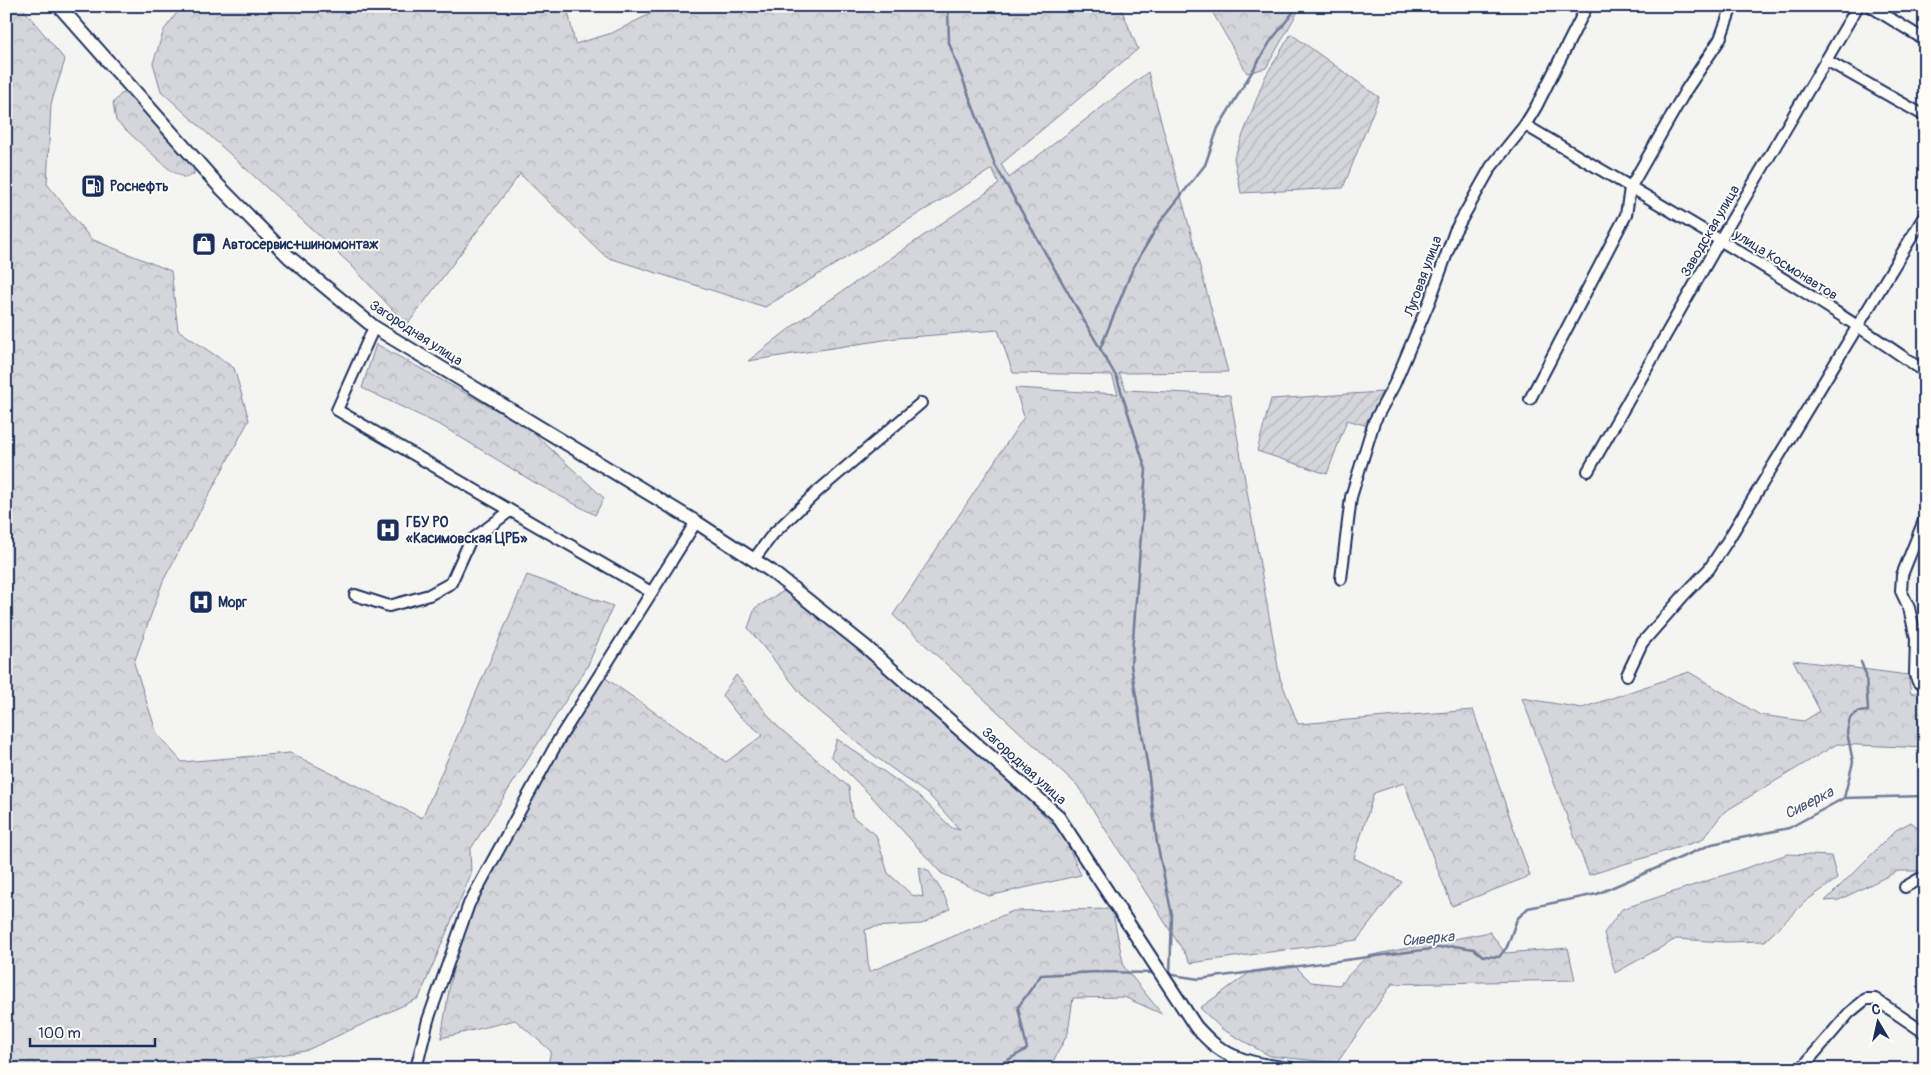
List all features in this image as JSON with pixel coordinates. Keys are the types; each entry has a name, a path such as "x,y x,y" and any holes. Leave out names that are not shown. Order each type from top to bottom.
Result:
{"main road":[{"name":"Загородная улица","path":"59,6 218,185 289,257 374,327 754,559 866,646 1058,815 1196,1027 1218,1047 1242,1059 1272,1067 1291,1069"}],"street":[{"name":"Луговая улица","path":"1341,579 1351,497 1374,422 1394,385 1430,300 1455,231 1491,167 1526,125 1564,55 1587,6"},
{"path":"1530,399 1626,215 1630,188 1686,90 1720,39 1732,6"},
{"name":"Заводская улица","path":"1588,471 1720,240 1858,6"},
{"path":"1870,6 1925,40"},
{"path":"1826,60 1925,116"},
{"name":"улица Космонавтов","path":"1526,125 1720,240 1857,325 1925,372"},
{"path":"1627,676 1642,644 1684,594 1709,569 1925,215"},
{"path":"374,327 337,410 650,592"},
{"path":"754,559 773,534 818,491 921,403"},
{"path":"355,595 389,606 429,595 451,583 470,541 510,511"},
{"path":"1918,682 1915,675 1916,638 1909,608 1900,591 1902,575 1925,518"},
{"path":"416,1069 428,1020 469,904 559,739 650,592 696,522"},
{"path":"1905,887 1919,879 1925,879"},
{"path":"1801,1069 1849,1013 1866,999 1875,999 1925,1033"}],"green space":[{"path":"6,6 21,6 65,60 51,104 47,184 91,239 171,271 178,330 234,368 249,420 163,581 134,663 157,734 182,762 290,753 422,818 527,575 613,606 587,667 470,850 471,874 419,998 305,1051 194,1069 6,1069"},
{"path":"182,6 567,6 575,44 612,33 666,6 1120,6 1138,49 1001,164 1009,178 1148,72 1228,372 1119,373 1126,390 1230,395 1280,678 1298,724 1473,710 1530,876 1452,906 1404,783 1374,793 1354,858 1402,882 1357,940 1191,963 1077,785 893,615 1024,417 1015,388 1118,394 1112,375 1013,373 998,330 897,338 748,361 802,319 999,184 992,169 765,307 606,257 520,174 407,325 350,264 161,91 153,63 164,30"},
{"path":"1209,6 1301,6 1266,68 1247,73"},
{"path":"1291,34 1379,97 1343,188 1241,193 1234,158 1265,77"},
{"path":"122,93 130,96 194,167 194,174 185,178 170,170 116,121 113,103"},
{"path":"376,344 527,427 604,498 595,515 532,481 442,426 362,388"},
{"path":"1382,392 1368,426 1347,420 1327,474 1257,451 1271,399"},
{"path":"784,591 805,605 868,656 988,760 1062,833 1081,875 989,896 941,873 872,797 831,756 837,739 919,796 952,828 960,830 930,796 872,754 807,701 748,628 755,608"},
{"path":"1793,660 1908,675 1911,694 1925,690 1925,748 1837,744 1724,812 1702,840 1589,875 1522,698 1582,708 1689,672 1760,715 1804,721 1820,711"},
{"path":"736,675 777,726 849,787 852,816 876,835 888,873 912,895 923,897 919,867 928,870 943,893 950,909 922,924 874,927 865,930 869,972 1013,911 1112,909 1124,967 1162,1014 1124,997 1073,998 1068,1033 1049,1069 547,1069 551,1051 515,1020 441,1038 454,960 474,896 604,677 726,762 763,735 737,714 722,695"},
{"path":"1911,822 1925,833 1925,871 1898,871 1839,900 1825,901 1896,830"},
{"path":"1788,854 1831,856 1837,879 1806,901 1765,941 1725,942 1676,939 1615,973 1604,933 1622,909"},
{"path":"1490,932 1505,953 1568,948 1575,980 1392,984 1337,1063 1270,1056 1222,1029 1200,1008 1252,971 1294,965 1311,982 1339,985 1367,956"}],"waterway":[{"path":"948,6 949,43 995,165 1117,378 1146,470 1131,665 1148,769 1157,843 1172,915 1170,975"},
{"path":"1100,349 1133,268 1160,222 1205,165 1218,128 1270,42 1298,6"},
{"path":"1844,798 1853,762 1847,732 1850,718 1858,712 1868,711 1866,675 1861,662"},
{"name":"Сиверка","path":"1166,974 1199,979 1454,946 1474,949 1483,956 1499,957 1507,947 1517,919 1528,908 1597,894 1712,844 1789,828 1844,798 1925,796"},
{"name":"Сиверка","path":"985,1069 1004,1062 1027,1049 1018,1007 1041,975 1097,972 1156,973"}],"place":[{"name":"Роснефть","path":"93,186"},
{"name":"Автосервис+шиномонтаж","path":"204,244"},
{"name":"ГБУ РО «Касимовская ЦРБ»","path":"388,530"},
{"name":"Морг","path":"201,602"}]}
